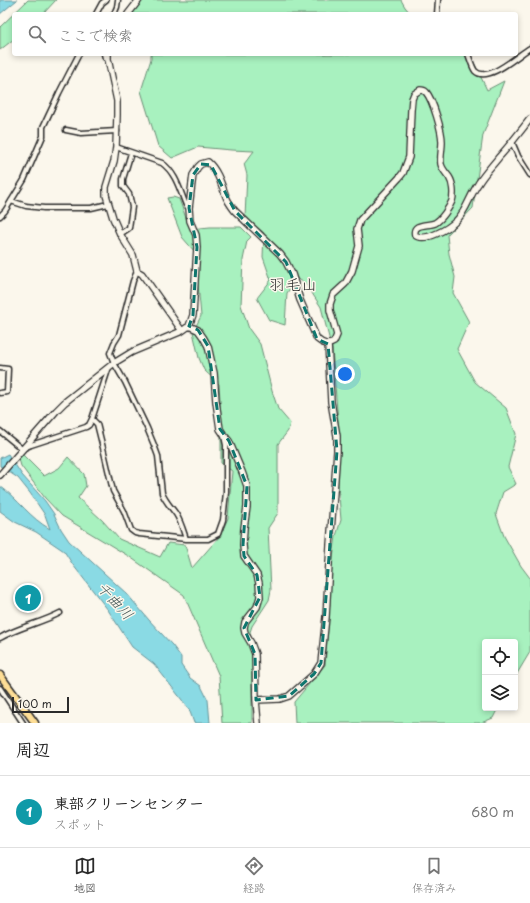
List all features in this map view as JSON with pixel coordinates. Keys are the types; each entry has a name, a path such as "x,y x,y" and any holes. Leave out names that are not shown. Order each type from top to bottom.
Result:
{"main road":[{"path":"130,12 139,0"},
{"path":"108,57 117,101 116,147 106,188 108,204 120,234 133,255 138,271 142,274 182,331"},
{"path":"0,475 18,455 22,448 65,402 112,364 132,352 182,331 189,326 192,321 194,309 197,248 196,235 190,221 189,208 193,175 201,164 208,162 214,168 227,199 235,211 280,254 286,262 292,274 300,300 317,339 321,343 328,344 334,342 337,335 330,310 330,304 333,295 345,284 352,272 359,246 357,229 360,220 399,178 409,160 411,110 414,94 420,90 423,90 430,99 441,133 442,166 450,179 453,195 449,207 440,219 436,222 423,225 415,229 414,233 417,237 421,238 436,234 456,222 478,183 530,119"},
{"path":"189,326 198,330 208,346 214,373 220,428 229,441 247,486 247,507 242,545 244,556 256,575 259,583 260,597 257,606 245,622 244,628 255,654 258,723"},
{"path":"256,700 280,699 289,696 314,674 321,663 326,617 337,451 337,436 331,402 328,344"},
{"path":"1,678 32,722"}],"street":[{"path":"97,12 102,3 106,0"},
{"path":"115,12 118,0"},
{"path":"437,12 438,0"},
{"path":"469,56 474,70 477,73 483,74 494,72 530,48"},
{"path":"0,216 5,211 24,180 43,136 43,127 78,56"},
{"path":"66,130 81,133 117,131"},
{"path":"512,142 518,156 530,175"},
{"path":"116,147 162,163 168,167 173,174 186,205 189,208"},
{"path":"120,234 129,228 132,207 129,194 123,186 123,179 132,153"},
{"path":"11,201 26,206 44,208 91,208 108,204"},
{"path":"138,271 133,281 120,335 114,343 110,353 112,364 125,382 154,445 158,456 164,498 180,521 186,538"},
{"path":"0,431 22,448 86,427 92,420 112,364"},
{"path":"0,368 8,369 7,392 0,393"},
{"path":"92,420 97,424 113,492 124,511 132,530 139,534 208,539 218,534 223,520 226,492 226,444 224,435"},
{"path":"0,638 8,633 60,613"},
{"path":"0,688 23,723"}],"highlighted area":[{"path":"201,164 211,165 235,211 286,262 317,339 328,344 337,451 321,663 314,674 289,696 256,700 255,654 244,628 260,597 257,575 244,556 243,545 247,486 229,441 220,429 208,346 198,330 189,326 193,315 197,247 189,208 193,175"}],"green space":[{"path":"28,0 56,0 45,12 16,12"},
{"path":"134,0 401,0 409,12 130,12"},
{"path":"12,15 12,41 0,50 0,27"},
{"path":"151,56 471,56 487,90 504,81 483,135 473,208 447,235 449,254 455,277 453,293 469,322 457,349 475,382 506,408 516,434 508,467 516,484 503,492 496,514 504,536 521,566 530,578 530,652 518,672 518,639 482,639 482,711 496,711 493,718 481,723 295,723 294,702 325,665 330,604 330,581 336,536 341,520 338,484 340,446 332,349 321,307 306,284 297,278 287,293 285,325 269,320 257,298 271,280 263,257 264,233 245,217 247,175 244,164 254,151 198,147 172,158 158,146 141,91"},
{"path":"173,197 179,199 190,229 210,227 241,227 251,237 247,241 243,260 241,305 249,329 260,344 278,409 290,423 288,431 278,444 278,513 268,528 271,590 269,600 252,626 250,632 254,651 252,675 252,723 222,723 219,676 184,595 130,557 62,516 45,498 21,466 19,459 23,455 44,476 59,468 68,457 84,474 86,486 78,498 102,520 119,539 160,557 168,543 185,545 192,568 220,536 228,518 232,471 221,463 219,384 204,370 199,358 193,332 201,316 195,252 182,237 167,198"}],"water":[{"path":"0,0 17,0 0,14"},
{"name":"千曲川","path":"8,454 22,475 45,501 69,541 127,594 172,645 181,657 181,665 190,678 201,686 208,700 210,723 194,723 189,709 154,664 132,647 108,610 64,551 36,532 15,522 0,511 0,486 30,514 50,529 45,515 30,493 18,478 0,466 0,458"}],"place":[{"name":"東部クリーンセンター","path":"28,598"}],"district":[{"name":"羽毛山","path":"293,283"}]}
